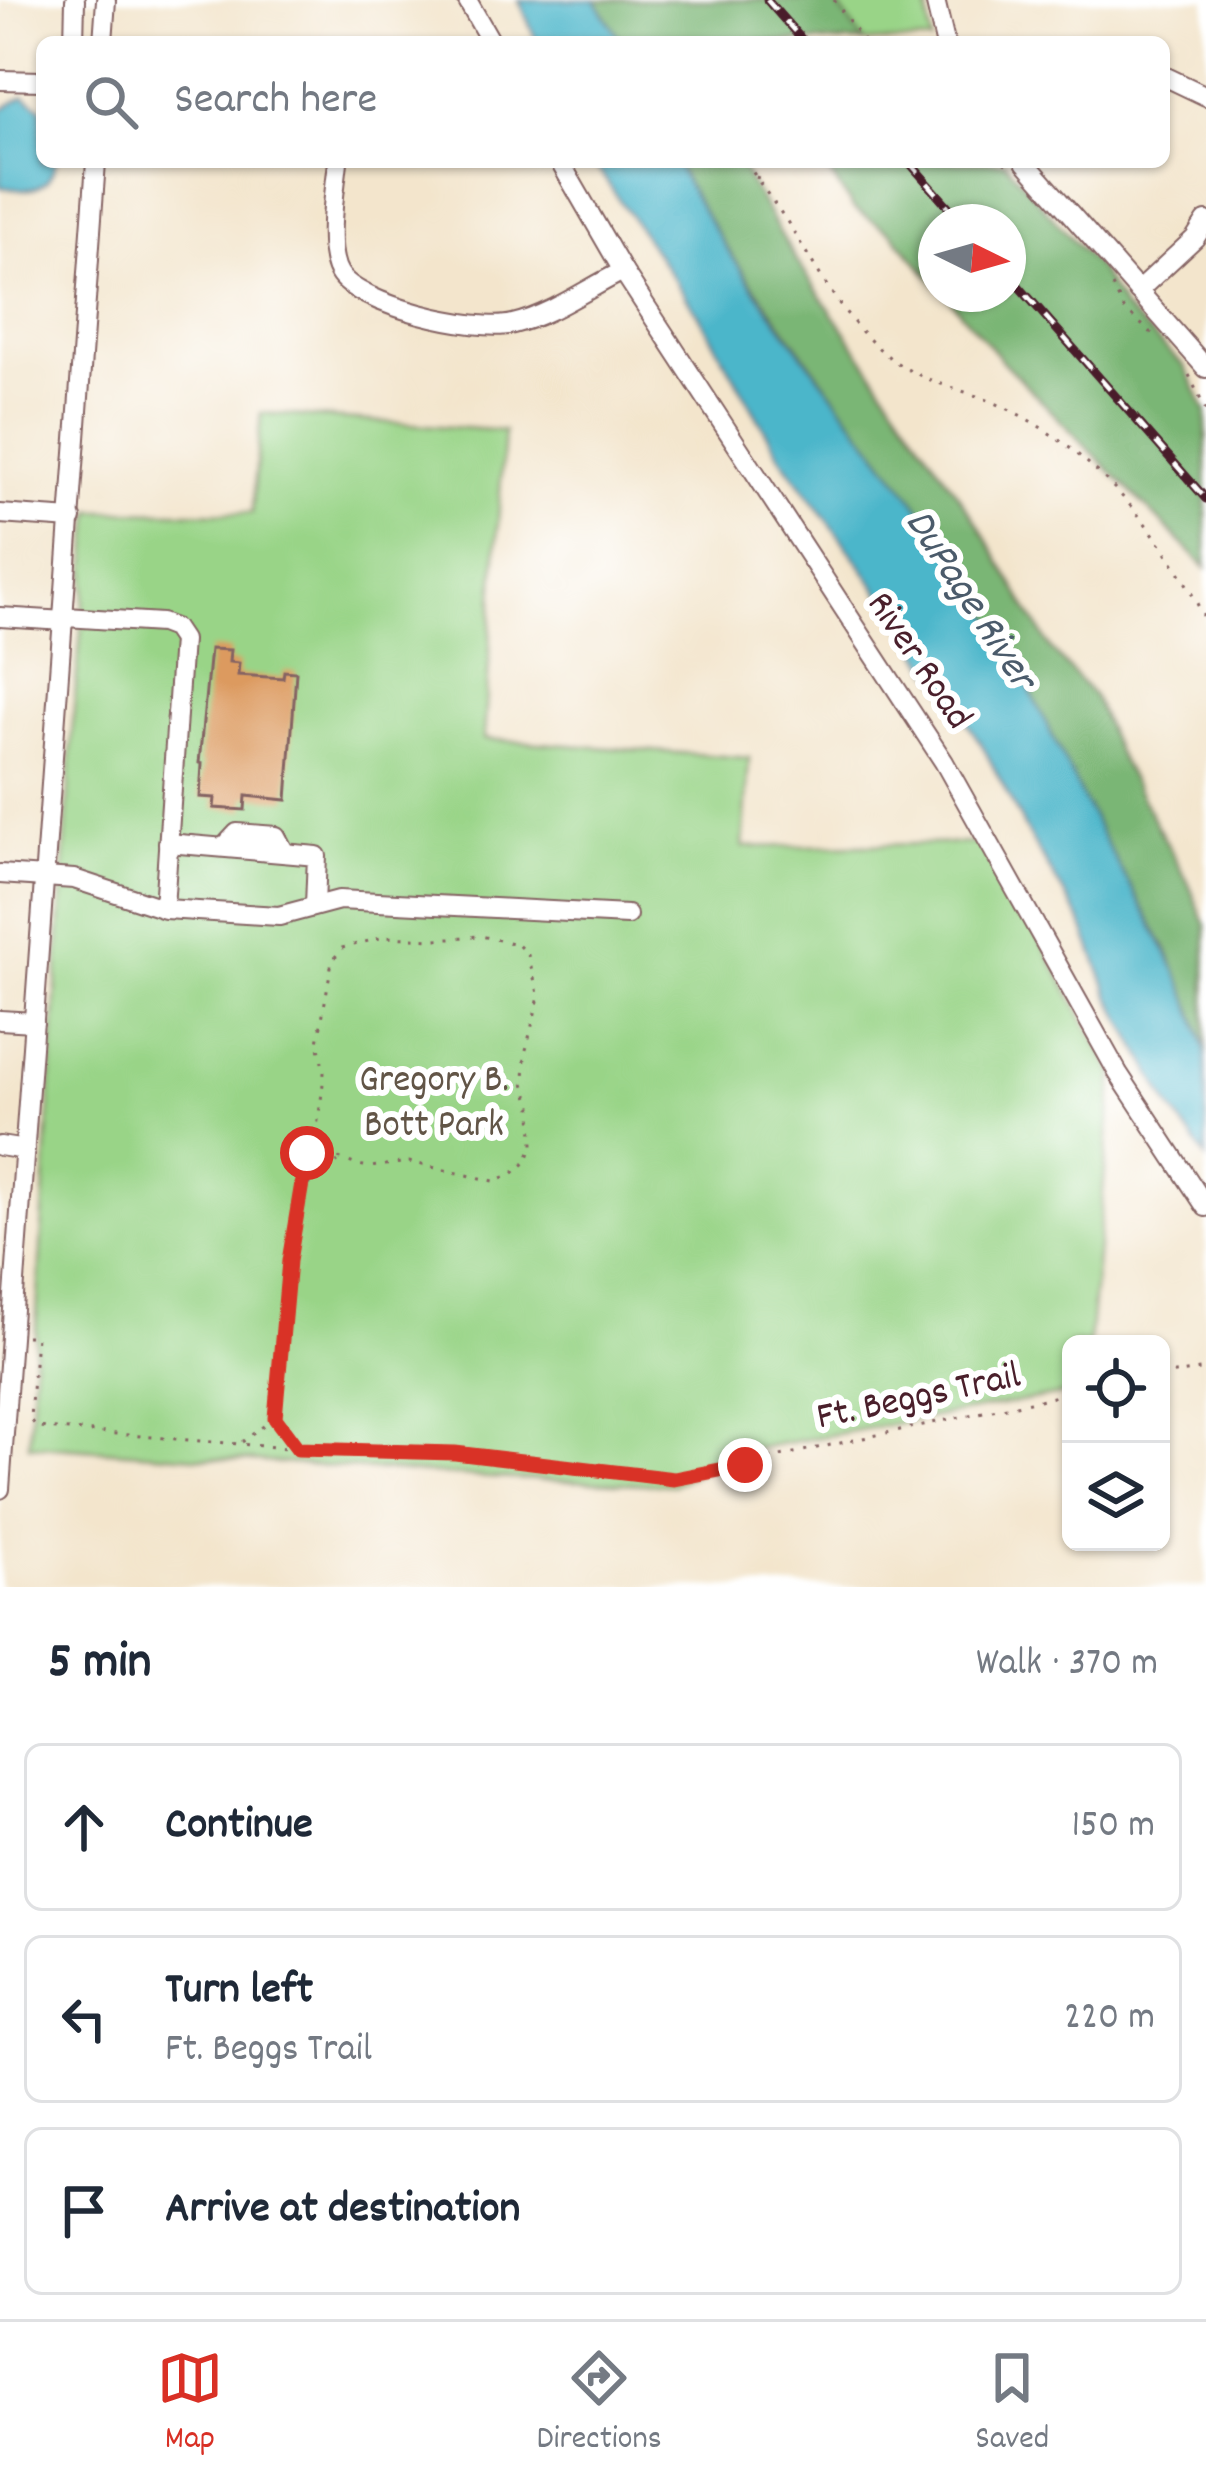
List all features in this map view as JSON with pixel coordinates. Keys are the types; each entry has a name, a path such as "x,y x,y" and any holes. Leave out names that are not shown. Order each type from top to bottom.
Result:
{"street":[{"path":"74,36 75,0"},
{"path":"103,36 106,0"},
{"path":"467,0 488,36"},
{"path":"934,0 943,36"},
{"path":"1170,79 1206,96"},
{"path":"0,80 36,81"},
{"path":"0,1490 96,168"},
{"path":"338,168 332,257 339,275 355,291 378,302 481,326 511,325 623,271"},
{"name":"River Road","path":"563,168 623,271 944,762 1118,1073 1206,1207"},
{"path":"1030,168 1206,368"},
{"path":"1138,291 1195,238 1206,220"},
{"path":"0,514 72,519"},
{"path":"0,617 161,623 174,628 182,640 164,908"},
{"path":"168,843 224,847 237,833 276,836 285,853 317,856 315,905"},
{"path":"0,874 74,879 164,908 279,916 339,901 430,902 627,916"},
{"path":"0,1020 34,1022"},
{"path":"0,1146 25,1150"}],"path":[{"path":"834,0 860,36"},
{"path":"750,168 850,323 925,380 1029,419 1077,454 1162,548 1206,622"},
{"path":"757,180 760,168"},
{"path":"1136,322 1164,342"},
{"path":"1185,367 1206,412"},
{"path":"298,1449 275,1418 298,1192 316,1134 324,1073 318,1042 332,961 342,947 384,937 482,936 517,944 528,955 539,997 525,1054 533,1145 526,1162 512,1174 494,1181 409,1162 370,1168 327,1154 316,1134"},
{"path":"298,1192 340,1161"},
{"name":"Ft. Beggs Trail","path":"9,1325 36,1336 30,1418 35,1425 298,1449 455,1453 674,1479 1062,1395"},
{"path":"1170,1375 1206,1369"},
{"path":"239,1444 275,1418"}],"green space":[{"path":"595,0 834,0 860,36 618,36"},
{"path":"799,0 926,0 931,36 832,36"},
{"path":"678,168 742,168 796,260 978,524 1051,649 1094,697 1117,753 1188,882 1206,926 1206,1054 1168,952 1117,866 1028,685 962,569 694,200"},
{"path":"826,168 1010,168 1099,270 1124,309 1185,367 1206,411 1206,568 1004,363 960,312 1026,312 1026,204 918,204 918,263 892,233 854,209"},
{"name":"Gregory B. Bott Park","path":"261,413 504,431 484,739 749,758 743,847 986,843 1114,1073 1090,1335 1062,1335 1062,1395 745,1450 673,1485 491,1478 29,1445 73,718 92,511 252,513"}],"water":[{"path":"519,0 595,0 618,36 534,36"},
{"path":"24,96 36,104 36,168 54,168 42,185 19,190 0,187 0,111"},
{"name":"DuPage River","path":"597,168 678,168 740,269 963,571 1018,666 1185,991 1205,1049 1206,1158 1167,1102 1110,997 1082,923 982,745 863,568 782,459 700,317"}],"building":[{"path":"210,649 230,650 229,662 239,663 238,675 283,678 284,671 296,672 287,800 246,796 245,810 214,808 215,798 200,797"}],"railway":[{"path":"767,0 799,36"},
{"path":"914,168 946,204"},
{"path":"1026,294 1206,499"}],"route":[{"path":"307,1153 289,1261 275,1418 298,1449 455,1453 674,1479 745,1465"}]}
